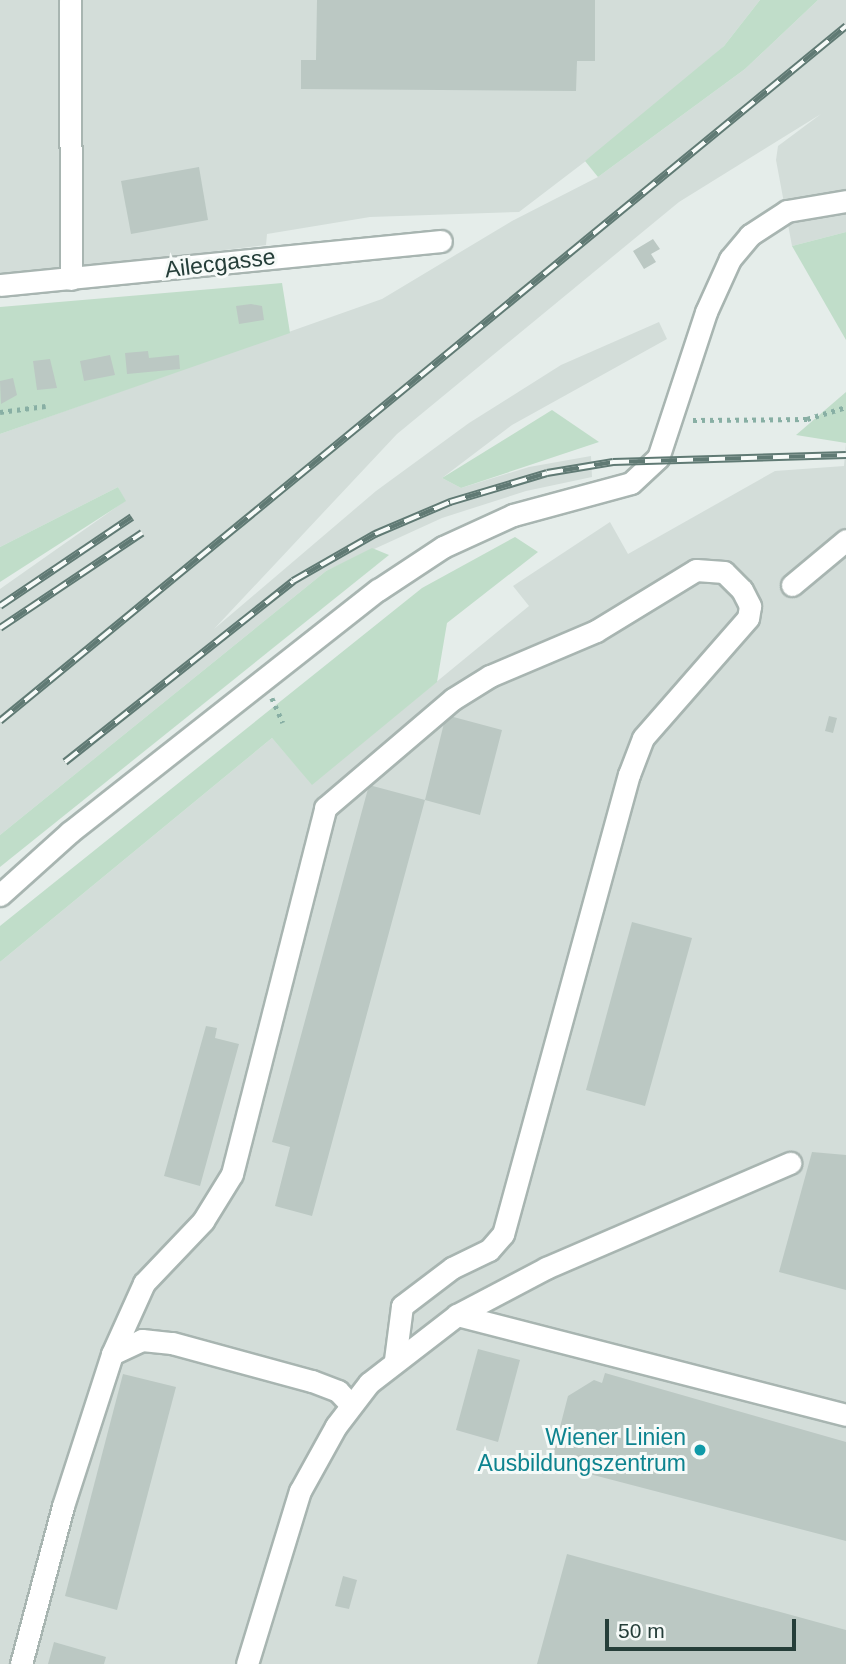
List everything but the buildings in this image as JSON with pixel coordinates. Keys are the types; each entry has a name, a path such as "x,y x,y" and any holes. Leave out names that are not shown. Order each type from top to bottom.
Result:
{"street":[{"path":"70,0 71,279"},
{"path":"0,895 71,832 265,683 377,590 443,547 513,515 631,483 658,458 706,313 730,260 750,235 787,211 846,201"},
{"name":"Ailecgasse","path":"0,285 441,241"},
{"path":"792,585 846,540"},
{"path":"21,1664 63,1506 112,1354 144,1283 203,1221 232,1174 325,808 453,699 490,676 596,631 696,570 724,572 750,606 748,618 679,694 638,750 503,1234 489,1250 452,1268 402,1307 395,1360"},
{"path":"247,1664 300,1491 350,1404 395,1360 457,1315 546,1268 790,1163"},
{"path":"457,1315 846,1415"},
{"path":"112,1354 142,1340 172,1343 313,1381 338,1391 350,1404"}],"path":[{"path":"0,412 46,406"},
{"path":"671,420 807,419 846,407"}],"shaded area":[{"path":"0,0 760,0 724,46 650,112 519,212 370,217 267,234 266,245 0,277"},
{"path":"818,0 846,0 846,232 792,246 776,160 778,146 821,114 679,202 397,434 214,629 376,491 469,423 561,365 659,322 667,339 512,425 442,478 461,488 529,467 591,456 592,477 526,491 442,518 326,571 0,835 0,589 125,501 118,487 0,547 0,434 382,299 512,221 598,177 745,69"},
{"path":"846,443 846,1664 0,1664 0,962 272,738 312,784 529,606 513,586 610,522 628,554 775,471 844,466"}],"green space":[{"path":"760,0 818,0 745,69 598,177 585,161 724,46"},
{"path":"846,232 846,340 792,246"},
{"path":"282,283 290,333 0,434 0,307"},
{"path":"846,392 846,443 796,435"},
{"path":"552,410 599,442 461,488 442,478"},
{"path":"118,487 126,501 0,582 0,547"},
{"path":"515,537 538,552 447,623 437,682 312,785 272,738 0,962 0,926 422,588"},
{"path":"372,548 389,555 0,867 0,835 326,571"}],"railway":[{"path":"0,721 846,26"},
{"path":"65,762 293,581 375,534 450,502 547,473 613,462 846,455"},
{"path":"0,606 132,517"},
{"path":"0,628 142,533"}],"place":[{"name":"Wiener Linien Ausbildungszentrum","path":"700,1450"}]}
